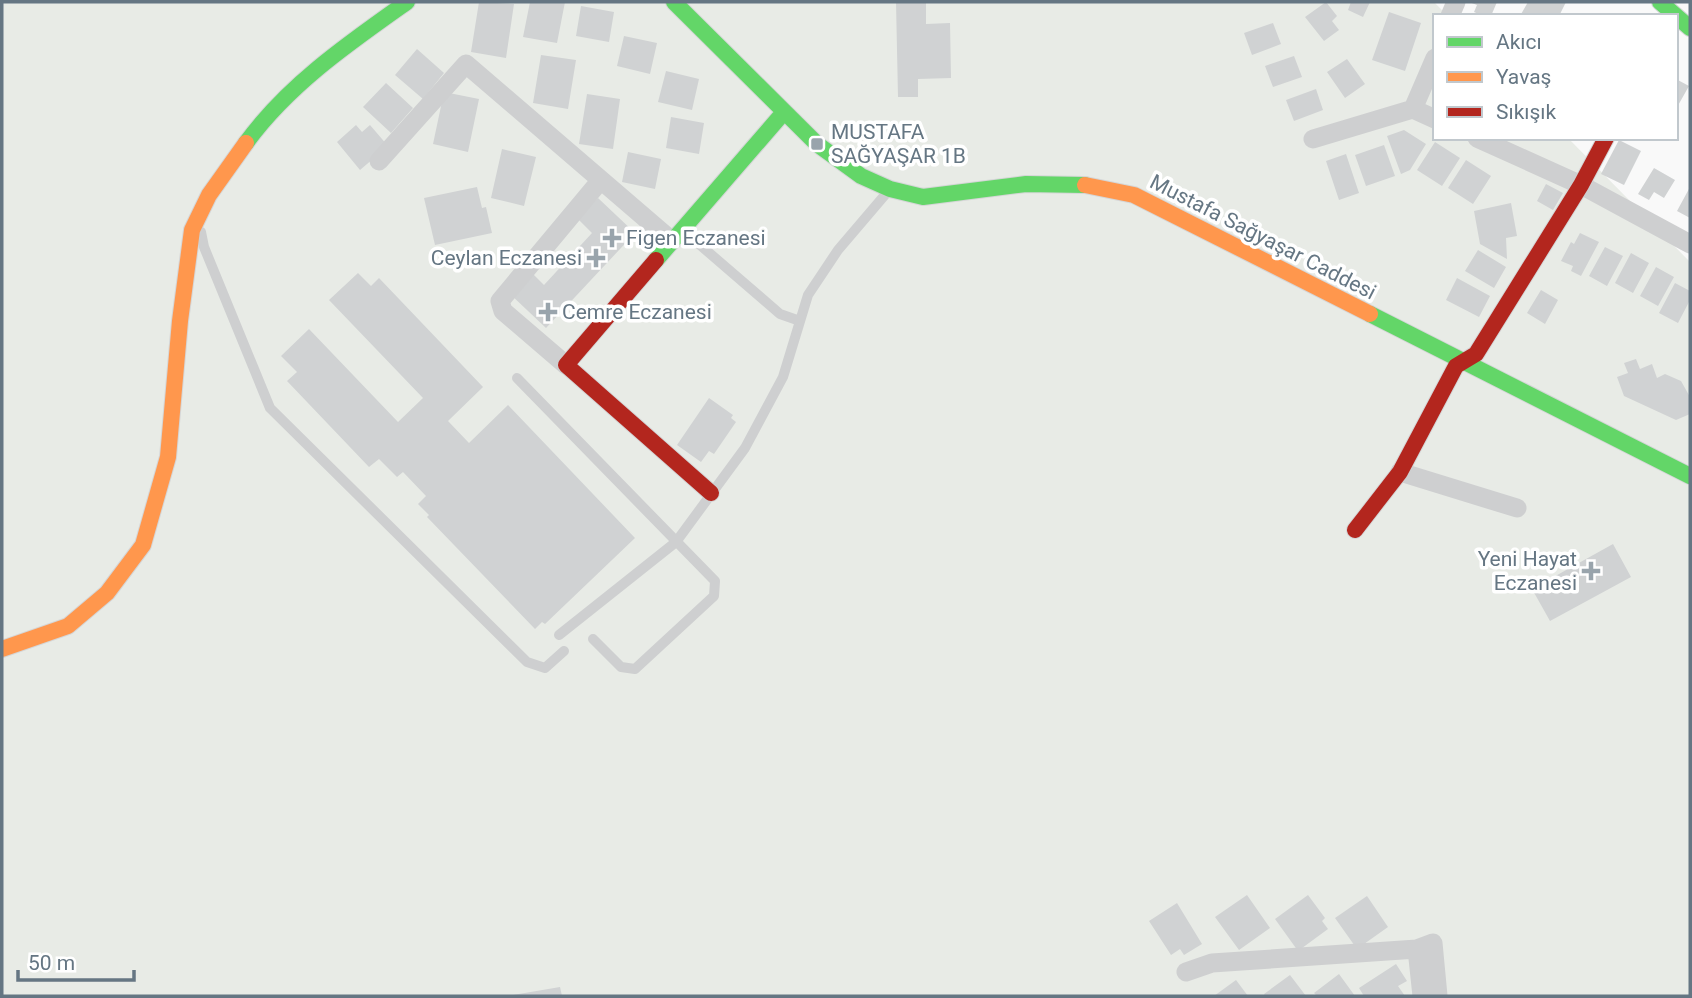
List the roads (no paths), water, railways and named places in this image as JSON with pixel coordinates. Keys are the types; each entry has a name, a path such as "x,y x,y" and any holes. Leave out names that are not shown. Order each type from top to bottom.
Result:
{"street":[{"path":"2,649 68,626 107,593 143,545 168,457 180,321 192,230 209,195 258,125 302,82 364,32 407,2"},
{"name":"Mustafa Sağyaşar Caddesi","path":"663,2 678,7 817,144 861,176 890,189 923,197 1026,184 1085,185 1134,195 1690,476"},
{"path":"1413,109 1433,63"},
{"path":"379,161 466,64 600,181 677,235"},
{"path":"1313,139 1413,109 1433,118"},
{"path":"566,365 784,112"},
{"path":"1481,140 1581,186 1690,244"},
{"path":"1355,530 1400,472 1457,366 1476,354 1581,186 1604,140"},
{"path":"600,181 500,301 503,311 711,493"},
{"path":"1400,472 1517,508"},
{"path":"1186,972 1212,963 1417,949 1433,943 1438,996"},
{"path":"1417,949 1422,996"}],"lane":[{"path":"559,635 676,542 745,448 783,377 808,295 838,250 890,189"},
{"path":"198,218 204,247 270,408 527,662 545,668 564,650"},
{"path":"677,235 780,314 800,321"},
{"path":"517,378 715,581 714,596 635,669 621,667 593,639"}],"place":[{"name":"MUSTAFA SAĞYAŞAR 1B","path":"817,144"},
{"name":"Figen Eczanesi","path":"612,238"},
{"name":"Ceylan Eczanesi","path":"596,258"},
{"name":"Cemre Eczanesi","path":"548,312"},
{"name":"Yeni Hayat Eczanesi","path":"1591,571"}]}
